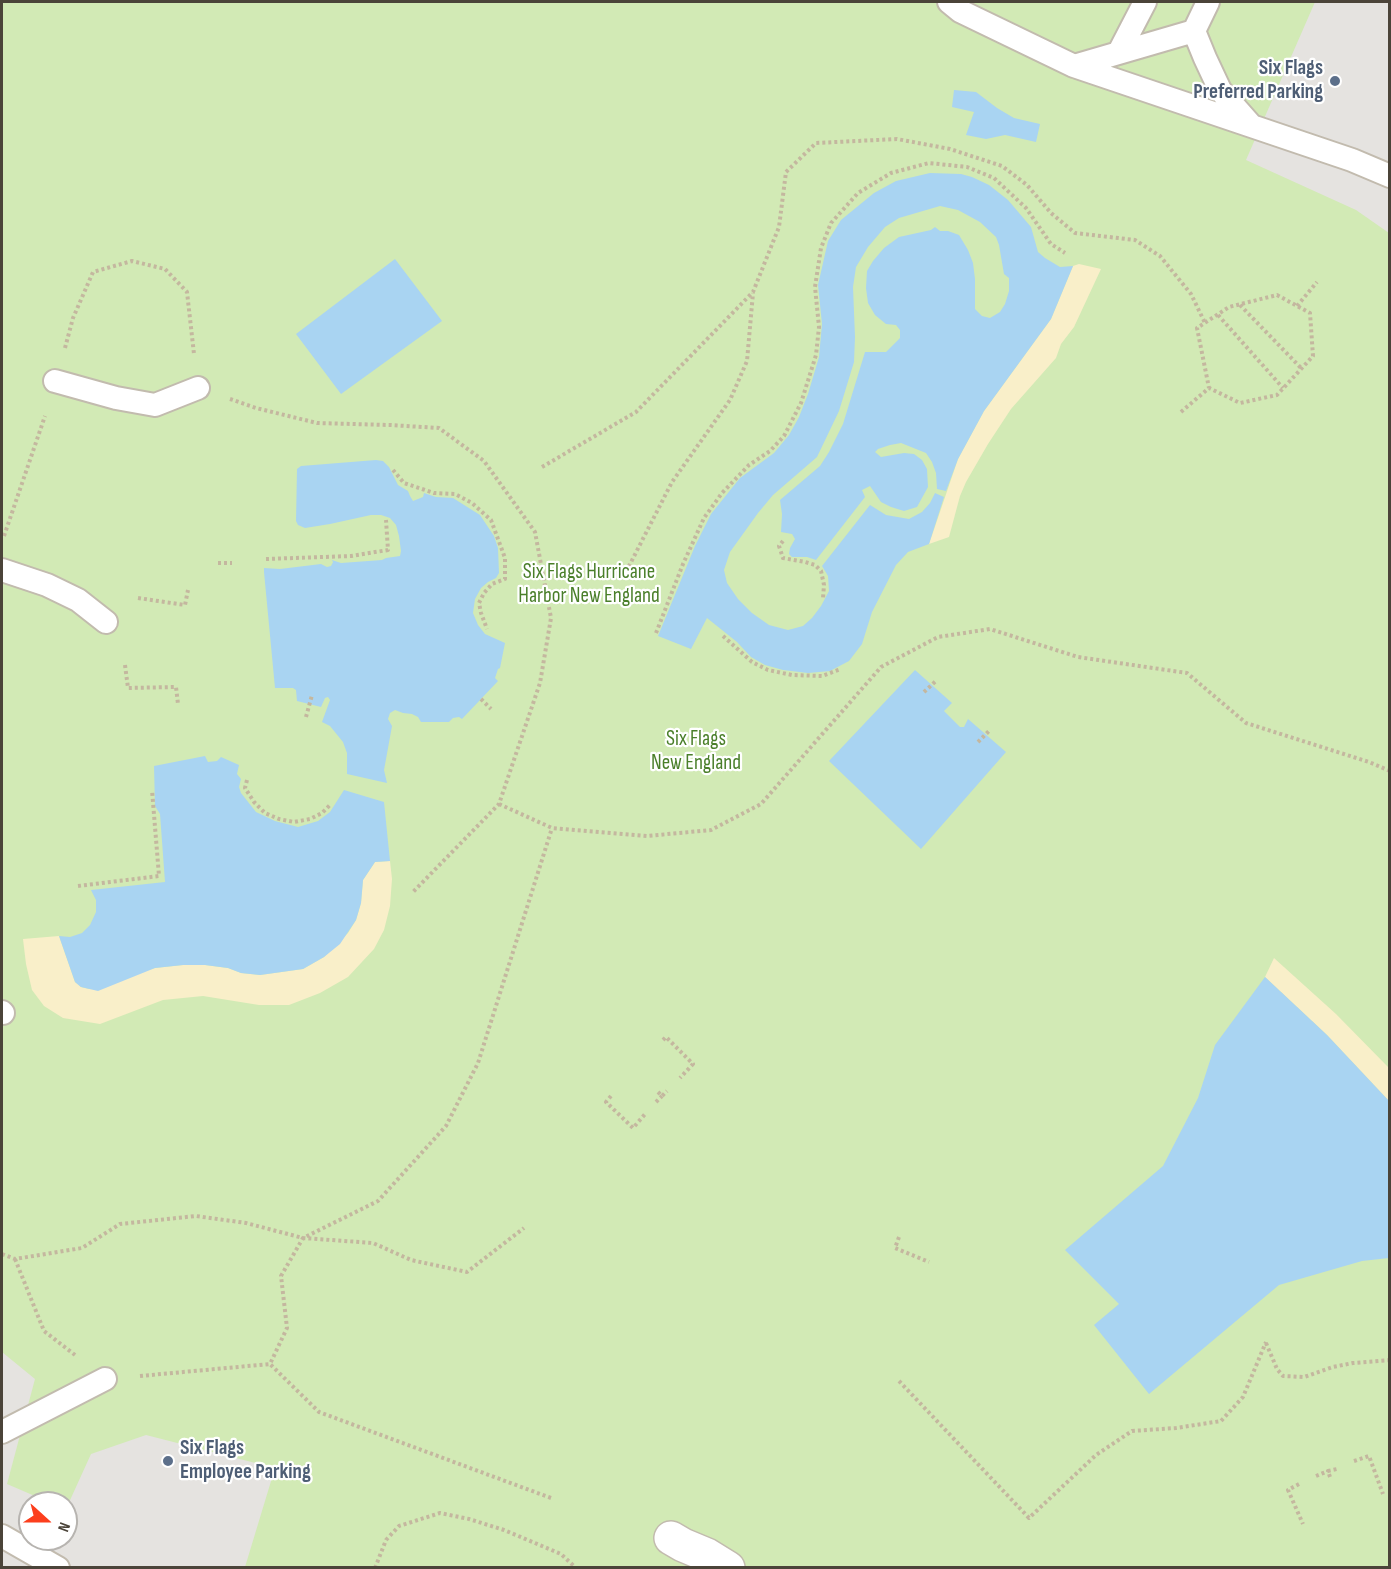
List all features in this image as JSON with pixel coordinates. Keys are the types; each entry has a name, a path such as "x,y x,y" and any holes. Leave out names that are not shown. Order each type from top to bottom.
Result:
{"street":[{"path":"671,1538 728,1568"}],"lane":[{"path":"949,2 960,11 1074,66 1352,160 1389,176"},
{"path":"1119,52 1145,2"},
{"path":"1208,2 1194,31 1220,90 1252,126"},
{"path":"1074,66 1194,31"},
{"path":"55,381 116,398 156,405 198,388"},
{"path":"2,570 47,585 78,600 106,622"},
{"path":"2,1432 105,1379"},
{"path":"2,1536 58,1568"}],"path":[{"path":"626,573 672,482 730,400 747,361 753,292 779,227 786,172 816,143 897,139 950,149 1002,166 1027,185 1051,213 1075,233 1135,240 1160,256 1191,294 1205,323"},
{"path":"656,633 704,518 722,493 749,465 770,451 784,436 801,403 816,355 819,327 815,287 821,248 831,224 858,193 891,172 929,163 967,167 994,178 1026,208 1051,244 1065,253"},
{"path":"2,543 44,422 73,318 93,272 132,261 165,269 187,292 198,388 256,408 317,423 439,428 484,461 535,532 551,618 540,683 498,804 413,892"},
{"path":"1297,306 1317,282"},
{"path":"542,467 636,412 753,292"},
{"path":"1277,295 1310,313 1313,357 1277,395 1240,403 1209,388 1197,328 1229,307 1277,295"},
{"path":"1239,304 1302,369"},
{"path":"1218,315 1283,388"},
{"path":"1181,412 1209,388"},
{"path":"393,470 404,483 434,493 455,494 472,503 491,520 505,558 505,579 492,584 484,593 480,603 480,613 487,629"},
{"path":"266,559 351,556 388,550 386,519"},
{"path":"783,541 779,546 783,558 814,565 821,572 824,585 823,598"},
{"path":"218,563 232,563"},
{"path":"138,598 185,605 188,590"},
{"path":"498,804 552,828 647,836 711,830 761,804 881,667 938,637 990,629 1078,657 1186,673 1246,723 1369,762 1389,771"},
{"path":"723,636 752,662 768,670 792,675 822,676 842,669"},
{"path":"125,665 128,688 176,687 178,704"},
{"path":"924,692 936,680"},
{"path":"306,717 312,695"},
{"path":"481,699 491,710"},
{"path":"978,742 988,731"},
{"path":"247,780 245,788 254,802 265,813 279,819 294,822 310,819 322,813 331,804"},
{"path":"78,886 159,876 152,790"},
{"path":"551,1498 319,1412 270,1364 287,1328 281,1276 303,1238 378,1201 446,1126 478,1063 552,828"},
{"path":"663,1040 666,1037 693,1064 680,1078"},
{"path":"656,1102 667,1091"},
{"path":"658,1092 662,1096"},
{"path":"611,1096 606,1102 633,1128 646,1113"},
{"path":"2,1254 15,1259 82,1248 120,1224 196,1216 246,1223 303,1238 373,1243 411,1260 467,1272 524,1228"},
{"path":"899,1237 895,1248 929,1262"},
{"path":"899,1381 1029,1518 1096,1455 1132,1431 1176,1428 1221,1421 1243,1397 1266,1342 1277,1369 1283,1376 1304,1377 1353,1363 1389,1360"},
{"path":"1354,1461 1369,1456 1383,1494"},
{"path":"1316,1476 1337,1468"},
{"path":"1328,1471 1330,1477"},
{"path":"1299,1484 1288,1490 1303,1524"},
{"path":"375,1568 386,1540 399,1526 440,1513 504,1530 561,1554 576,1568"}],"green space":[{"name":"Six Flags New England","path":"2,2 1389,2 1389,1567 2,1568"}],"sand":[{"path":"1079,264 1101,269 1074,327 1061,344 1056,358 1011,409 988,444 960,496 949,537 929,544 958,459 984,411 1051,319 1073,266"},
{"path":"390,861 392,879 390,906 384,930 374,949 348,977 320,993 289,1005 259,1005 203,996 163,1000 100,1024 63,1018 44,1006 32,990 23,939 59,936 75,982 89,989 155,968 183,965 205,965 260,975 303,969 324,957 348,933 356,920 361,903 363,880 375,862"},
{"path":"1274,958 1336,1014 1389,1068 1389,1101 1327,1035 1265,977"}],"shaded area":[{"name":"Six Flags Preferred Parking","path":"1315,2 1389,2 1389,233 1356,210 1246,160"},
{"name":"Six Flags Employee Parking","path":"2,1352 35,1379 7,1484 23,1491 18,1491 18,1551 78,1551 78,1491 74,1491 91,1454 146,1435 275,1468 245,1567 2,1567"}],"water":[{"path":"954,90 976,92 1014,118 1040,124 1036,142 1005,135 986,139 966,135 974,112 952,107"},
{"path":"930,173 961,174 989,185 1008,200 1031,227 1038,252 1060,267 1073,266 1051,319 984,411 958,459 946,491 937,489 936,473 926,453 901,443 878,449 875,452 881,457 904,453 914,454 922,460 927,469 928,487 917,507 904,511 891,507 881,502 870,486 862,490 865,497 816,560 807,557 792,557 789,554 790,548 795,539 792,534 781,532 780,500 820,466 829,452 843,424 865,352 886,352 900,338 900,330 896,325 886,324 875,315 868,303 867,271 873,261 884,248 899,237 931,230 935,227 940,231 959,235 968,250 973,263 975,279 975,309 982,316 990,318 1000,312 1009,291 1009,278 1004,274 996,237 980,222 958,210 940,206 899,218 885,227 868,247 856,267 853,287 854,362 839,411 817,457 773,495 758,513 730,552 724,570 727,583 752,613 769,625 788,630 803,626 821,606 829,591 828,576 822,566 870,505 886,515 909,519 922,512 935,493 944,497 929,544 908,552 896,565 872,612 862,644 849,661 830,671 808,673 765,665 751,657 737,642 707,618 691,649 658,636 695,546 711,514 740,478 774,453 789,435 799,417 819,357 822,324 818,285 828,241 841,220 874,193 896,181"},
{"path":"395,259 442,321 341,394 296,334"},
{"path":"383,461 389,467 398,485 408,491 413,501 423,497 424,493 436,497 453,498 480,515 494,536 498,548 499,573 496,578 481,588 475,599 473,613 485,634 505,643 500,668 495,678 498,681 462,719 459,717 449,722 421,722 412,714 395,710 390,713 388,719 392,726 384,770 387,783 347,774 347,753 343,742 330,726 322,722 330,700 328,697 325,698 321,707 297,701 296,690 293,688 275,688 264,572 264,568 280,569 321,564 327,567 331,566 332,560 341,563 382,560 400,556 399,536 396,525 390,518 371,515 305,528 298,525 296,521 297,469 301,466"},
{"path":"915,670 952,703 944,711 960,727 964,727 968,719 1006,752 921,849 829,761"},
{"path":"205,756 208,762 217,761 221,757 239,765 237,774 241,779 239,787 241,793 256,812 275,821 298,827 318,821 330,812 344,790 384,802 390,861 375,862 363,880 361,903 356,920 340,944 324,957 303,969 260,975 205,965 183,965 155,968 98,991 81,987 75,982 59,936 70,937 82,933 90,925 96,912 96,900 91,890 165,882 160,814 155,806 154,766"},
{"path":"1265,977 1327,1035 1389,1101 1389,1258 1362,1261 1279,1285 1149,1394 1094,1325 1119,1304 1065,1250 1163,1166 1198,1098 1215,1045"}],"place":[{"name":"Six Flags Preferred Parking","path":"1335,81"},
{"name":"Six Flags Employee Parking","path":"168,1461"}],"park label":[{"name":"Six Flags Hurricane Harbor New England","path":"589,585"}]}
